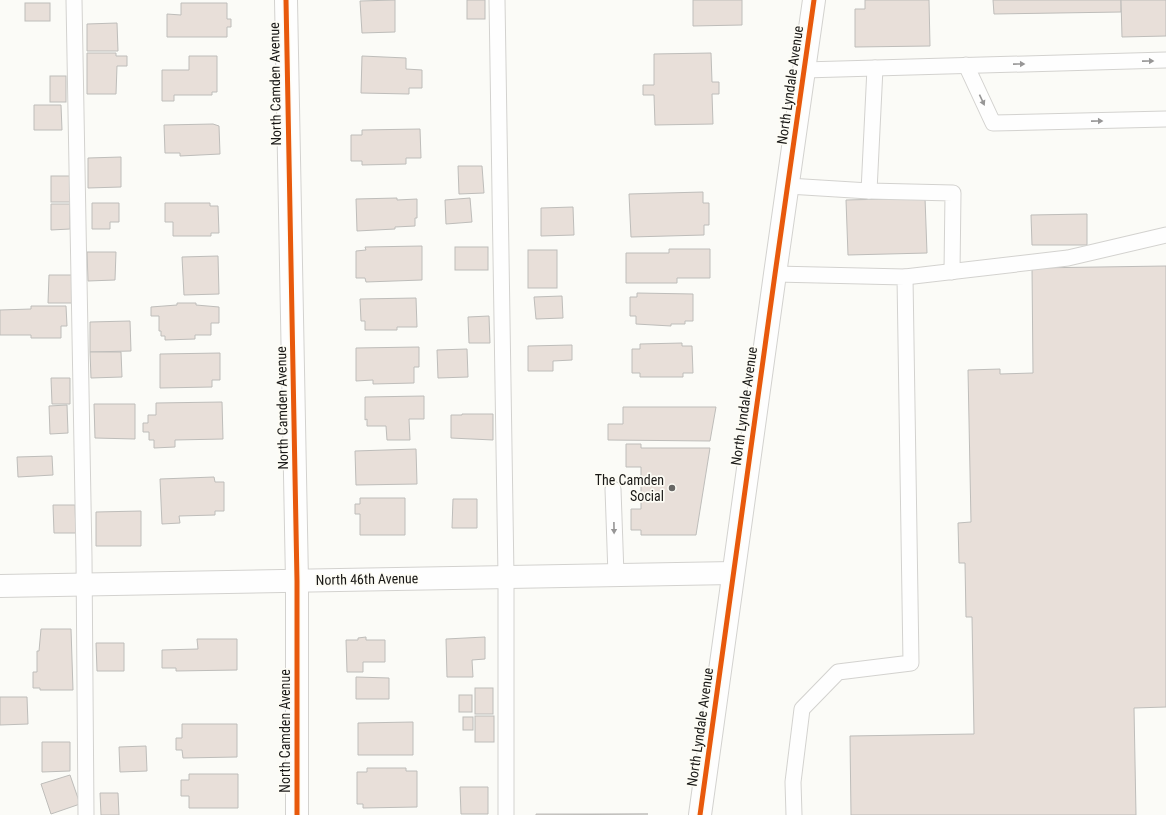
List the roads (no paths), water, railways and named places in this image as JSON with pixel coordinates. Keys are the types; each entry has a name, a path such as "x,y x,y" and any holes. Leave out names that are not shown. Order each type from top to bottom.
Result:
{"street":[{"name":"North Camden Avenue","path":"286,0 297,581 297,815"},
{"name":"North Lyndale Avenue","path":"700,815 774,274 814,0"},
{"name":"North 46th Avenue","path":"0,586 733,573"}],"lane":[{"path":"74,0 84,585 86,815"},
{"path":"497,0 506,576 506,815"},
{"path":"804,70 1166,60"},
{"path":"966,65 993,123 1166,119"},
{"path":"869,191 875,68"},
{"path":"788,186 869,191 953,192 952,272"},
{"path":"774,274 905,277 1068,258 1166,235"},
{"path":"794,815 793,782 802,709 838,672 912,663 905,277"},
{"path":"613,489 616,575"}],"place":[{"name":"The Camden Social","path":"672,488"}]}
